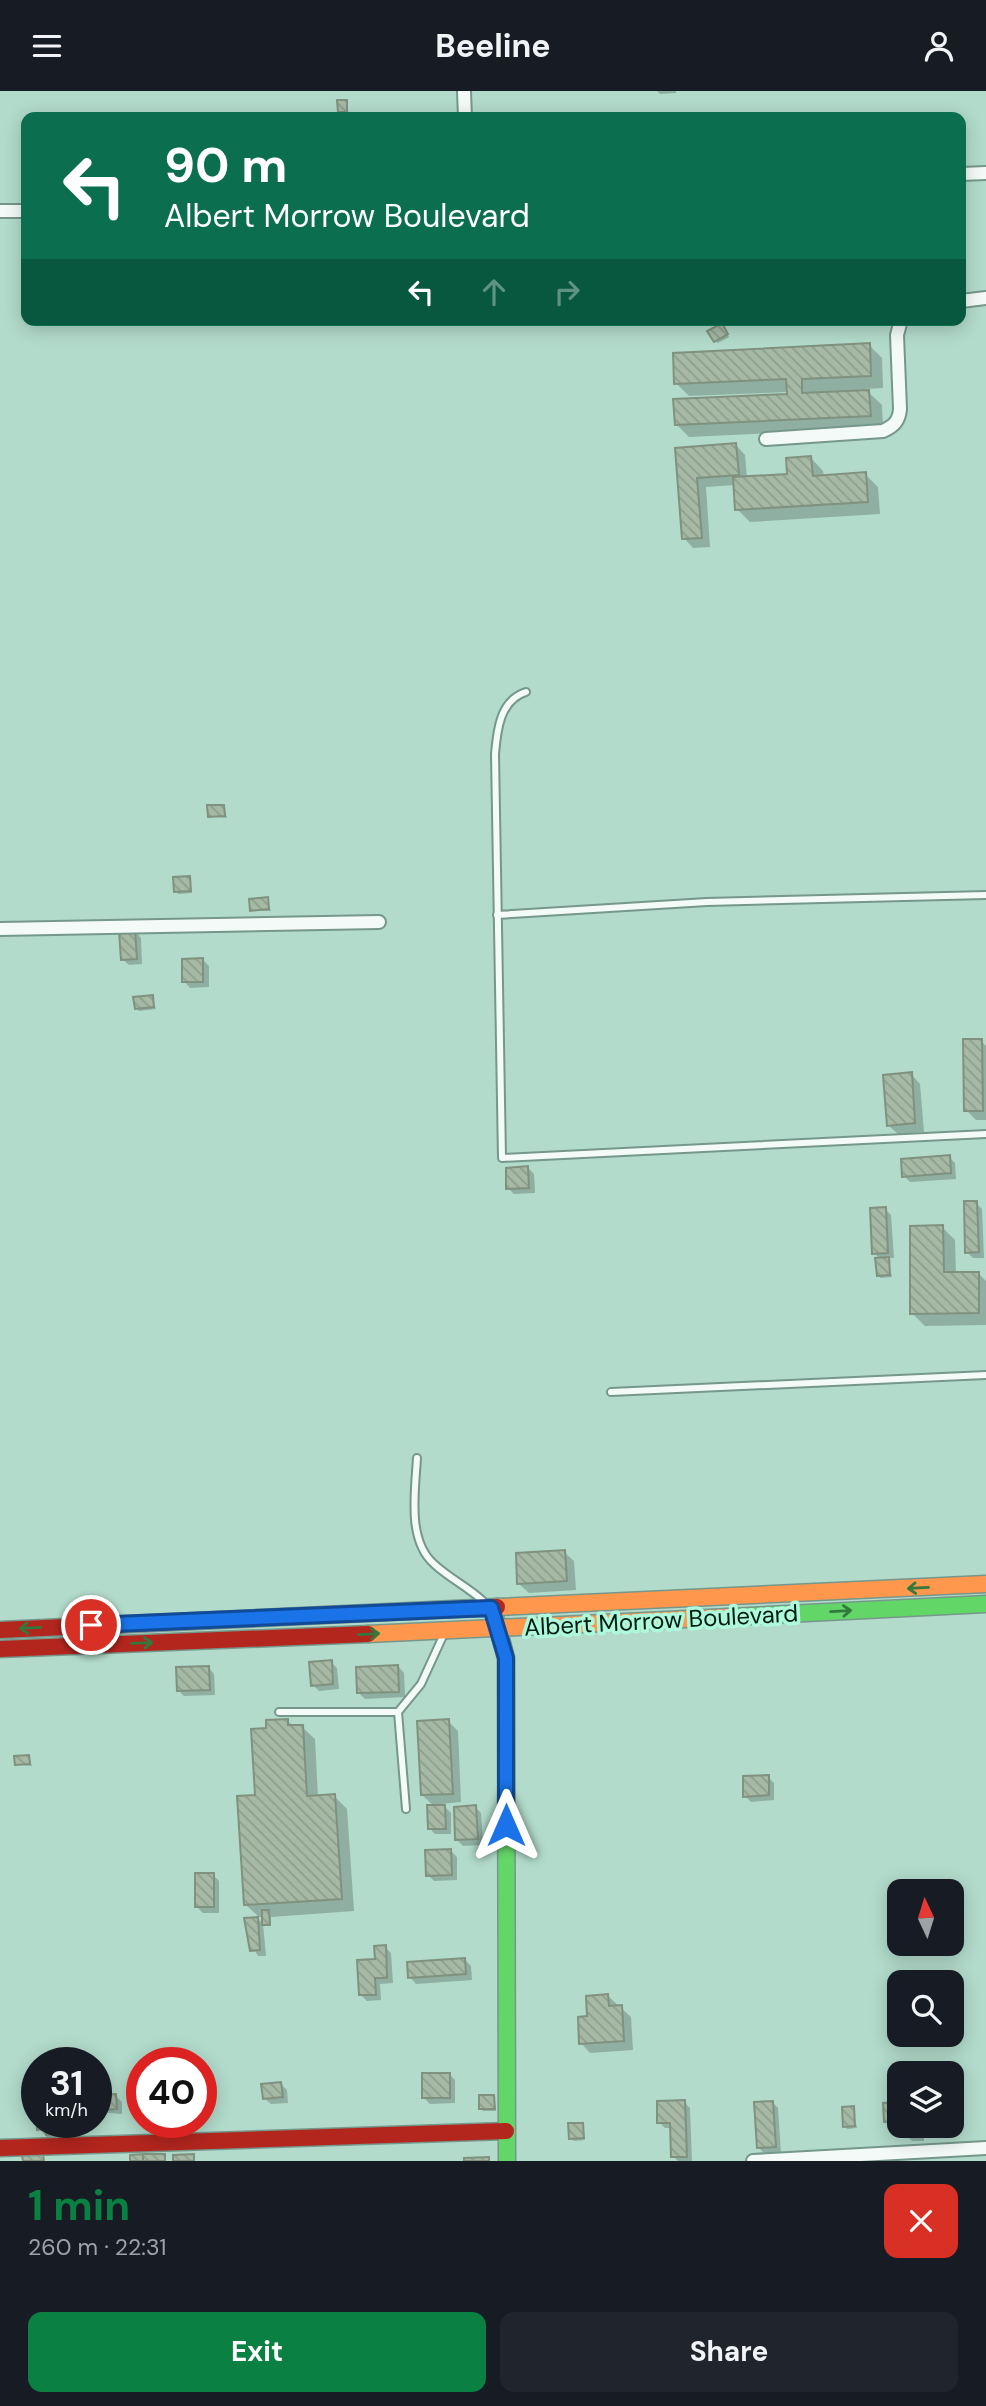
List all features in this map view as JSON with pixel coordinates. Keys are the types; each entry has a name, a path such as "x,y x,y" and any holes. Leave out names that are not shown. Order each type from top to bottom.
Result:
{"main road":[{"name":"Albert Morrow Boulevard","path":"0,1630 986,1584"},
{"name":"Albert Morrow Boulevard","path":"0,1649 499,1629 986,1604"},
{"path":"491,1608 506,1658 507,2161"},
{"path":"0,2148 506,2131"}],"street":[{"path":"464,91 465,112"},
{"path":"966,174 986,173"},
{"path":"0,211 21,211"},
{"path":"966,300 986,298"},
{"path":"766,439 883,431 893,426 901,409 897,335 899,326"},
{"path":"0,929 379,922"},
{"path":"753,2161 986,2148"}],"lane":[{"path":"526,692 510,701 503,712 496,739 502,1158 986,1134"},
{"path":"497,915 707,902 986,895"},
{"path":"611,1392 986,1375"},
{"path":"417,1458 415,1518 421,1549 435,1565 462,1581 491,1608"},
{"path":"407,1809 398,1712 421,1684 445,1631"},
{"path":"279,1711 398,1712"}],"building":[{"path":"337,100 347,100 347,112 338,112"},
{"path":"724,326 728,334 714,342 707,331"},
{"path":"870,343 871,376 802,379 802,393 869,390 871,416 675,425 673,399 787,394 786,379 674,384 673,353"},
{"path":"736,443 739,475 697,478 702,538 682,539 675,448"},
{"path":"811,456 813,476 866,472 868,502 735,510 733,477 787,474 786,458"},
{"path":"207,805 224,805 225,816 208,817"},
{"path":"190,876 191,891 174,892 173,877"},
{"path":"268,897 269,909 250,911 249,899"},
{"path":"135,930 137,959 121,960 119,931"},
{"path":"203,958 203,982 182,982 182,959"},
{"path":"153,995 154,1007 135,1009 133,997"},
{"path":"963,1039 982,1039 983,1111 964,1111"},
{"path":"912,1072 915,1123 887,1126 883,1075"},
{"path":"950,1155 951,1173 902,1177 901,1159"},
{"path":"528,1166 529,1188 506,1189 506,1168"},
{"path":"964,1201 977,1201 979,1252 965,1253"},
{"path":"886,1207 888,1253 872,1254 870,1208"},
{"path":"943,1225 944,1272 979,1272 979,1313 910,1314 910,1226"},
{"path":"889,1257 890,1275 877,1276 875,1258"},
{"path":"565,1550 567,1581 517,1584 516,1553"},
{"path":"332,1660 333,1684 311,1686 309,1662"},
{"path":"398,1665 399,1692 357,1693 356,1667"},
{"path":"209,1666 210,1690 177,1691 176,1667"},
{"path":"288,1719 288,1725 303,1725 307,1796 335,1794 342,1899 244,1905 237,1796 255,1795 251,1729 266,1728 266,1720"},
{"path":"449,1719 453,1794 421,1795 417,1721"},
{"path":"29,1755 30,1764 15,1765 14,1756"},
{"path":"769,1775 769,1795 743,1797 743,1776"},
{"path":"427,1805 445,1805 446,1829 428,1829"},
{"path":"476,1805 478,1839 455,1840 454,1807"},
{"path":"451,1849 452,1875 426,1876 425,1850"},
{"path":"195,1873 214,1873 214,1907 195,1907"},
{"path":"262,1910 269,1910 270,1925 262,1925"},
{"path":"258,1917 260,1950 250,1951 244,1918"},
{"path":"386,1945 387,1978 375,1978 376,1995 359,1995 357,1960 375,1959 374,1946"},
{"path":"465,1958 466,1974 408,1978 407,1962"},
{"path":"608,1994 609,2006 622,2005 624,2041 579,2044 578,2017 587,2016 586,1996"},
{"path":"422,2073 450,2073 450,2098 422,2098"},
{"path":"281,2082 283,2097 263,2099 261,2084"},
{"path":"112,2094 116,2094 117,2109 112,2109"},
{"path":"479,2095 494,2095 495,2109 479,2109"},
{"path":"685,2100 687,2157 671,2157 670,2123 657,2123 657,2101"},
{"path":"773,2101 776,2147 757,2148 754,2102"},
{"path":"883,2103 887,2103 887,2122 884,2122"},
{"path":"854,2106 855,2126 843,2127 842,2107"},
{"path":"568,2123 583,2123 584,2138 569,2139"},
{"path":"43,2154 44,2161 23,2161 22,2155"},
{"path":"143,2154 143,2161 130,2161 130,2155"},
{"path":"143,2154 165,2154 165,2161 143,2161"},
{"path":"194,2154 194,2161 173,2161 173,2155"},
{"path":"489,2157 489,2161 464,2161 464,2158"}],"traffic: fast":[{"path":"729,1617 986,1604"},
{"path":"496,1620 506,1658 507,2161"}],"traffic: slow":[{"path":"497,1607 986,1584"},
{"path":"368,1634 729,1617"}],"traffic: jam":[{"path":"0,1630 497,1607"},
{"path":"0,1649 368,1634"},
{"path":"0,2148 506,2131"}],"route":[{"path":"91,1625 491,1608 506,1658 506,1825"}]}
